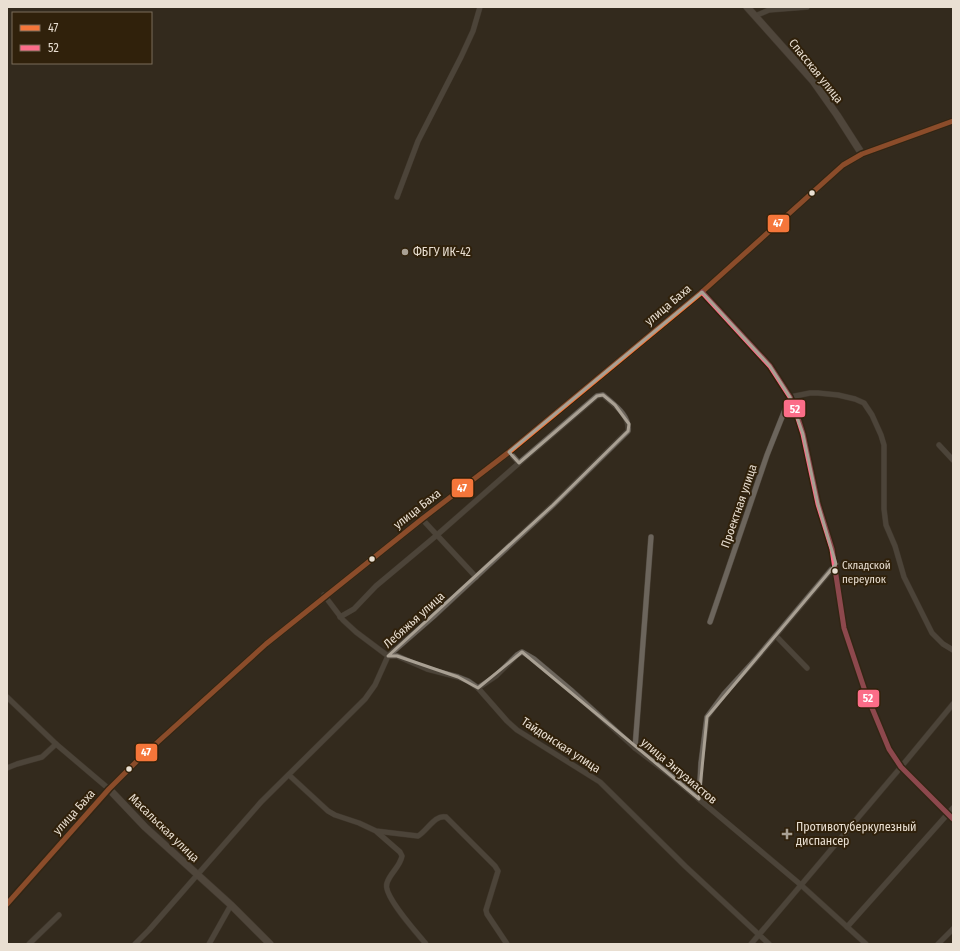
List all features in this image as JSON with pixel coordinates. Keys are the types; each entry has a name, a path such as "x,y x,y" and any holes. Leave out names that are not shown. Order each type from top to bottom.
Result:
{"street":[{"path":"397,197 418,141 473,32 480,7"},
{"name":"Спасская улица","path":"747,7 813,81 862,154"},
{"path":"755,16 769,10 807,7"},
{"name":"улица Баха","path":"7,904 109,789 139,759 266,644 324,596 509,452 702,292 843,165 862,154 953,121"},
{"path":"702,292 770,366 790,397 803,434 818,504 836,564 844,628 865,691 889,749 901,768 953,819"},
{"path":"790,397 818,393 855,399 864,403 872,415 884,446 884,509 886,525 895,546 904,577 932,633 943,644 953,650"},
{"name":"Лебяжья улица","path":"135,944 261,802 366,699 375,685 388,656 553,505 628,431 629,424 622,412 603,395 597,396 519,463"},
{"name":"Проектная улица","path":"710,622 767,455 790,397"},
{"path":"939,445 953,460"},
{"path":"340,617 354,609 376,586 519,463 509,452"},
{"path":"422,519 476,577"},
{"path":"635,748 651,536"},
{"path":"699,799 701,763 707,717 724,694 776,636 836,564"},
{"name":"Тайдонская улица","path":"324,596 340,617 356,632 388,656 397,656 427,669 468,681 478,688 502,716 517,730 600,782 685,866 769,944"},
{"path":"776,636 807,668"},
{"name":"улица Энтузиастов","path":"478,688 496,676 522,652 534,659 635,748 699,799 801,885 866,944"},
{"name":"Масальская улица","path":"7,697 56,744 109,789 146,827 231,905 270,944"},
{"path":"751,944 901,768 953,704"},
{"path":"7,768 42,757 56,744"},
{"path":"289,775 328,811 376,831 401,854 401,861 387,882 387,890 396,907 426,944"},
{"path":"847,927 953,808"},
{"path":"376,831 418,836 422,834 439,817 446,817 495,866 498,871 486,910 487,914 507,944"},
{"path":"209,944 231,905"},
{"path":"29,944 59,915"},
{"path":"939,944 953,929"}],"highlighted area":[{"path":"702,292 770,366 790,397 803,434 818,504 836,564 707,717 699,799 522,652 478,688 458,677 397,656 388,656 553,505 628,431 629,424 615,405 603,395 597,396 519,463 509,452"}],"transit line":[{"name":"47","path":"7,904 109,789 139,759 266,644 422,519 509,452 702,292 843,165 862,154 953,121"},
{"name":"52","path":"702,292 770,366 790,397 803,434 818,504 832,549 844,628 865,691 889,749 901,767 953,819"}],"place":[{"name":"ФБГУ ИК-42","path":"405,252"},
{"name":"Складской переулок","path":"835,571"},
{"name":"Противотуберкулезный диспансер","path":"787,834"}]}
